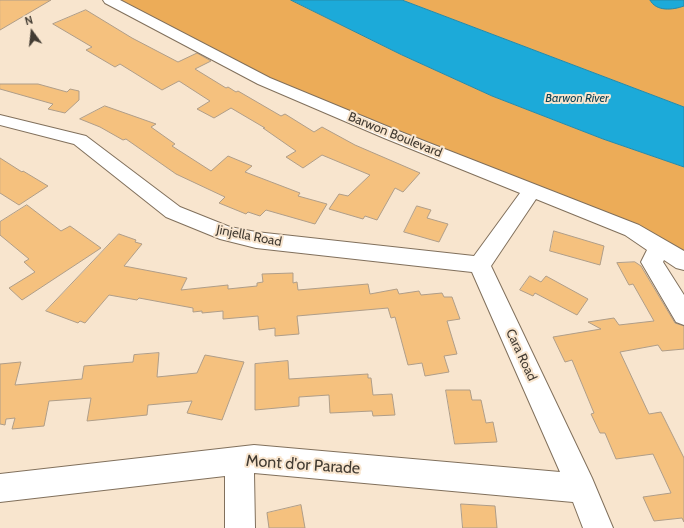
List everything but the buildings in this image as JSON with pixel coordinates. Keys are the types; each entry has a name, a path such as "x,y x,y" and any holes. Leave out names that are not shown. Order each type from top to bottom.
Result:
{"street":[{"name":"Barwon Boulevard","path":"110,0 264,81 390,134 632,230 684,262"},
{"name":"Jinjella Road","path":"0,120 80,140 173,212 227,234 256,240 480,265"},
{"path":"480,265 532,190"},
{"path":"660,246 652,262 684,315"},
{"name":"Cara Road","path":"480,265 582,488 598,528"},
{"name":"Mont d'or Parade","path":"0,488 254,459 582,488"},
{"path":"239,461 240,528"}],"shaded area":[{"path":"121,0 291,0 402,55 492,96 603,139 684,167 684,262 648,239 264,81 162,26"},
{"path":"402,0 684,0 684,107"}],"water":[{"name":"Barwon River","path":"291,0 402,0 684,107 684,167 603,139 492,96 402,55"},
{"path":"650,0 684,0 684,6 665,9 656,7"}]}
